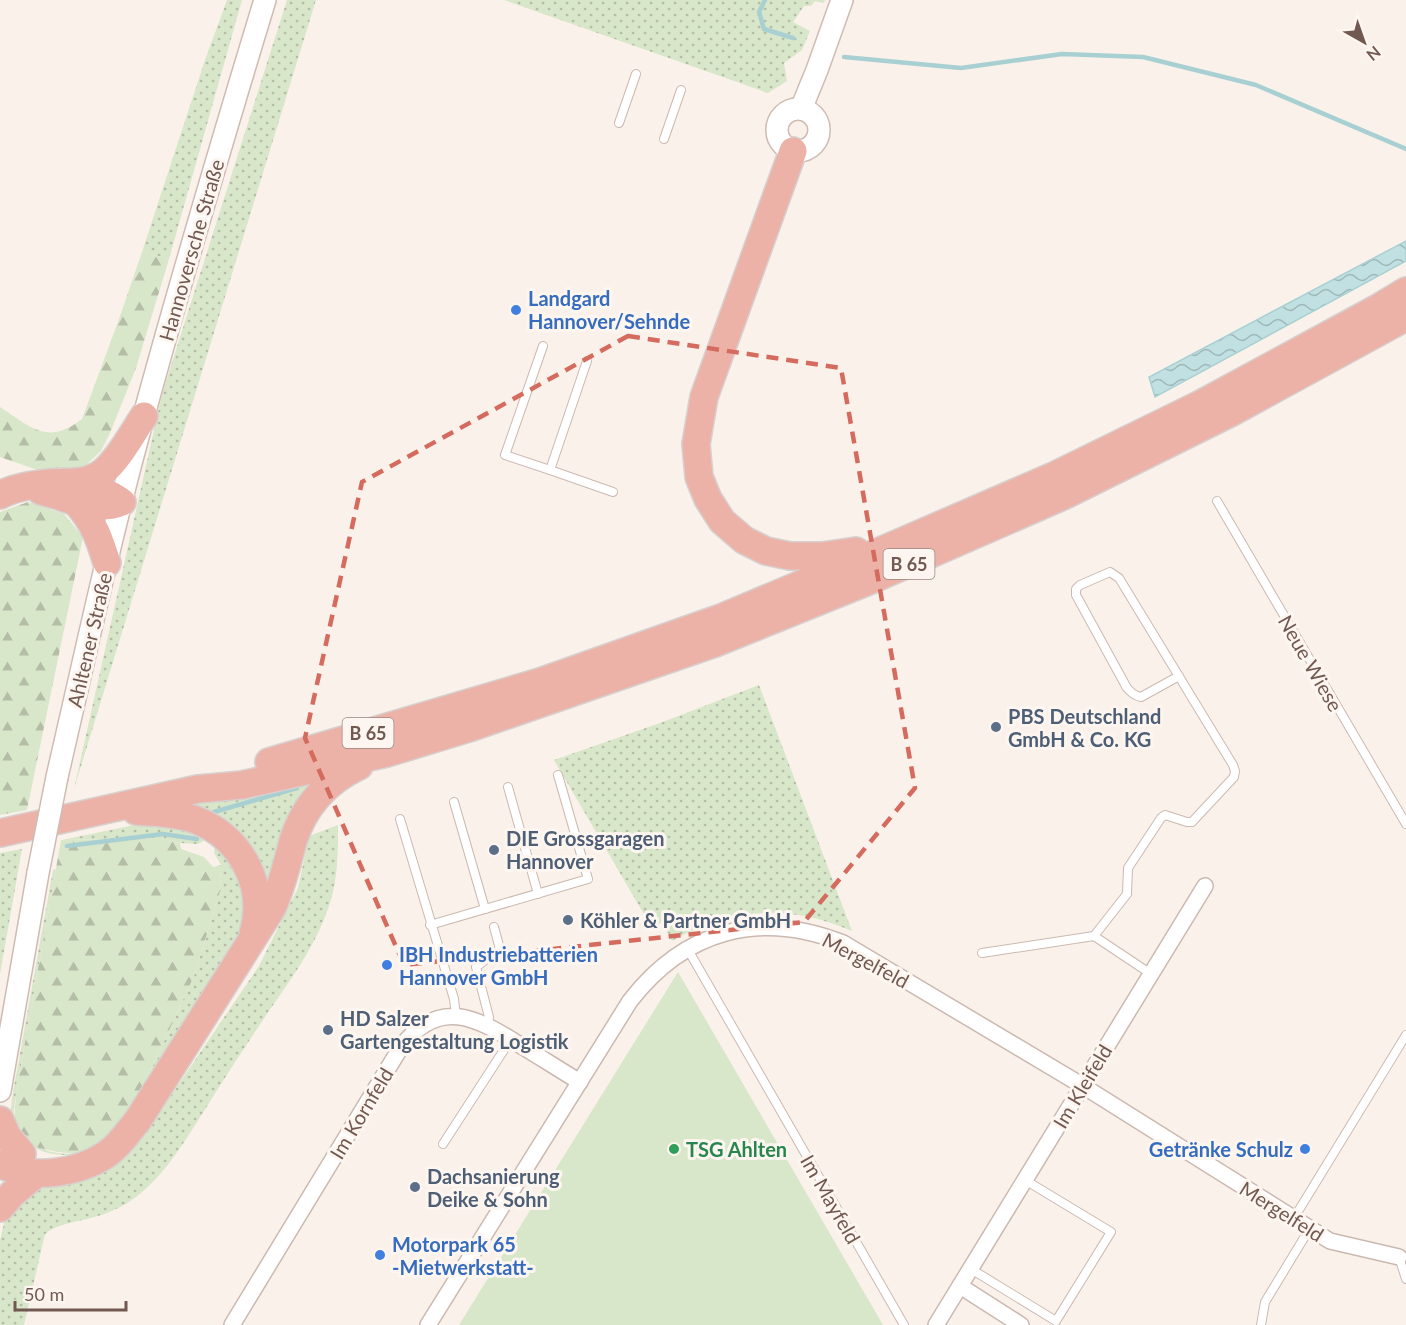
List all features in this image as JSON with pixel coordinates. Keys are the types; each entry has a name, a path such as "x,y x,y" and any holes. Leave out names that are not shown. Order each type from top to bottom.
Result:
{"highway":[{"path":"793,152 704,397 696,444 699,477 708,499 722,521 744,540 766,551 790,556 822,556 892,546"},
{"name":"B 65","path":"198,789 240,771 540,682 721,618 1056,475 1189,410 1406,291"},
{"name":"B 65","path":"0,833 198,789 242,785 387,753 469,728 715,643 871,580 1062,496 1232,412 1406,317"},
{"path":"74,492 105,471 144,416"},
{"path":"0,495 16,488 50,483 74,492 106,493 122,502"},
{"path":"74,492 93,523 100,539 106,564"},
{"path":"14,1161 72,1170 106,1155 122,1141 262,925 277,898 299,825 314,800 344,773 387,753"},
{"path":"114,808 195,819 220,833 230,842 246,864 255,889 257,915 251,940"},
{"path":"0,1120 14,1161 12,1194 0,1208"}],"street":[{"name":"Hannoversche Straße","path":"122,502 187,264 265,0"},
{"path":"793,152 811,147 817,139 819,129 816,120 810,113 801,109 818,70 842,0"},
{"name":"Ahltener Straße","path":"0,1091 57,777 122,502"},
{"name":"Im Kleifeld","path":"936,1325 1205,886"},
{"name":"Mergelfeld","path":"428,1325 630,1001 642,986 663,965 687,948 715,936 748,928 787,927 806,930 843,943 1083,1086 1330,1241 1399,1257"},
{"name":"Im Kornfeld","path":"232,1325 401,1047 424,1024 456,1016 477,1021 511,1039 580,1082"},
{"path":"960,1286 1021,1325"}],"lane":[{"path":"619,123 636,74"},
{"path":"664,139 681,90"},
{"path":"543,346 505,455 613,492"},
{"path":"550,470 587,362"},
{"name":"Neue Wiese","path":"1217,501 1406,824"},
{"path":"1094,936 1127,894 1128,868 1161,818 1165,815 1192,822 1234,777 1235,771 1233,765 1179,676 1119,578 1110,572 1076,589 1076,595 1131,693 1141,697 1179,676"},
{"path":"430,925 588,879 558,775"},
{"path":"507,787 538,894"},
{"path":"454,801 485,909"},
{"path":"400,819 454,999 456,1016"},
{"path":"488,1026 489,1017 476,967 500,949 494,927"},
{"path":"982,953 1094,936 1151,974"},
{"name":"Im Mayfeld","path":"687,948 904,1325"},
{"path":"1294,1218 1406,1035"},
{"path":"444,1144 511,1039"},
{"path":"971,1269 1056,1321 1111,1232 1025,1180"},
{"path":"1261,1325 1264,1302 1310,1228"},
{"path":"1399,1257 1406,1279"}],"highlighted area":[{"path":"628,336 841,368 915,788 804,922 404,965 305,738 362,482"}],"green space":[{"path":"227,0 242,0 169,259 142,252 204,63"},
{"path":"287,0 316,0 74,789 162,394"},
{"path":"504,0 825,0 824,3 815,1 811,6 804,6 793,22 810,31 802,50 784,63 787,81 768,93"},
{"path":"142,252 169,259 136,368 101,451 86,465 55,476 0,457 0,407 40,431 59,431 82,419"},
{"path":"28,502 64,514 83,537 27,810 0,815 0,512"},
{"path":"759,685 852,931 805,916 760,913 716,921 672,941 662,922 652,928 554,760"},
{"path":"334,769 280,875 261,888 178,805"},
{"path":"166,820 206,838 197,844 180,843 161,838 62,840 149,822"},
{"path":"338,825 336,876 322,924 295,973 183,1144 147,1188 131,1201 109,1212 61,1226 45,1234 24,1325 0,1325 0,1240 5,1219 19,1201 37,1190 101,1172 125,1158 140,1141 259,966 298,888 309,836"},
{"path":"161,838 180,843 181,849 204,857 213,867 221,865 220,891 194,976 133,1109 98,1147 77,1154 39,1148 26,1140 14,1123 16,1093 61,840"},
{"path":"218,844 232,854 241,871 246,901 243,922 234,944 133,1109 194,976 220,891 221,865 214,853"},
{"path":"22,849 0,974 0,853"},
{"path":"56,869 16,1093 14,1122 21,1135 40,1148 64,1154 88,1151 65,1155 48,1153 32,1147 15,1129 11,1115 53,870"},
{"name":"TSG Ahlten","path":"678,972 883,1325 459,1325"},
{"path":"133,1109 113,1135 103,1143 117,1129"}],"water":[{"path":"1406,241 1406,261 1155,397 1149,377"}],"waterway":[{"path":"765,0 759,12 764,29 793,38"},
{"path":"844,57 961,68 1062,54 1143,57 1256,85 1406,149"},
{"path":"214,812 297,788"},
{"path":"67,846 163,834 197,839"}],"place":[{"name":"Landgard Hannover/Sehnde","path":"516,310"},
{"name":"PBS Deutschland GmbH & Co. KG","path":"996,727"},
{"name":"DIE Grossgaragen Hannover","path":"494,850"},
{"name":"Köhler & Partner GmbH","path":"568,920"},
{"name":"IBH Industriebatterien Hannover GmbH","path":"387,965"},
{"name":"HD Salzer Gartengestaltung Logistik","path":"328,1030"},
{"name":"TSG Ahlten","path":"674,1149"},
{"name":"Getränke Schulz","path":"1305,1149"},
{"name":"Dachsanierung Deike & Sohn","path":"415,1187"},
{"name":"Motorpark 65 -Mietwerkstatt-","path":"380,1255"}]}
